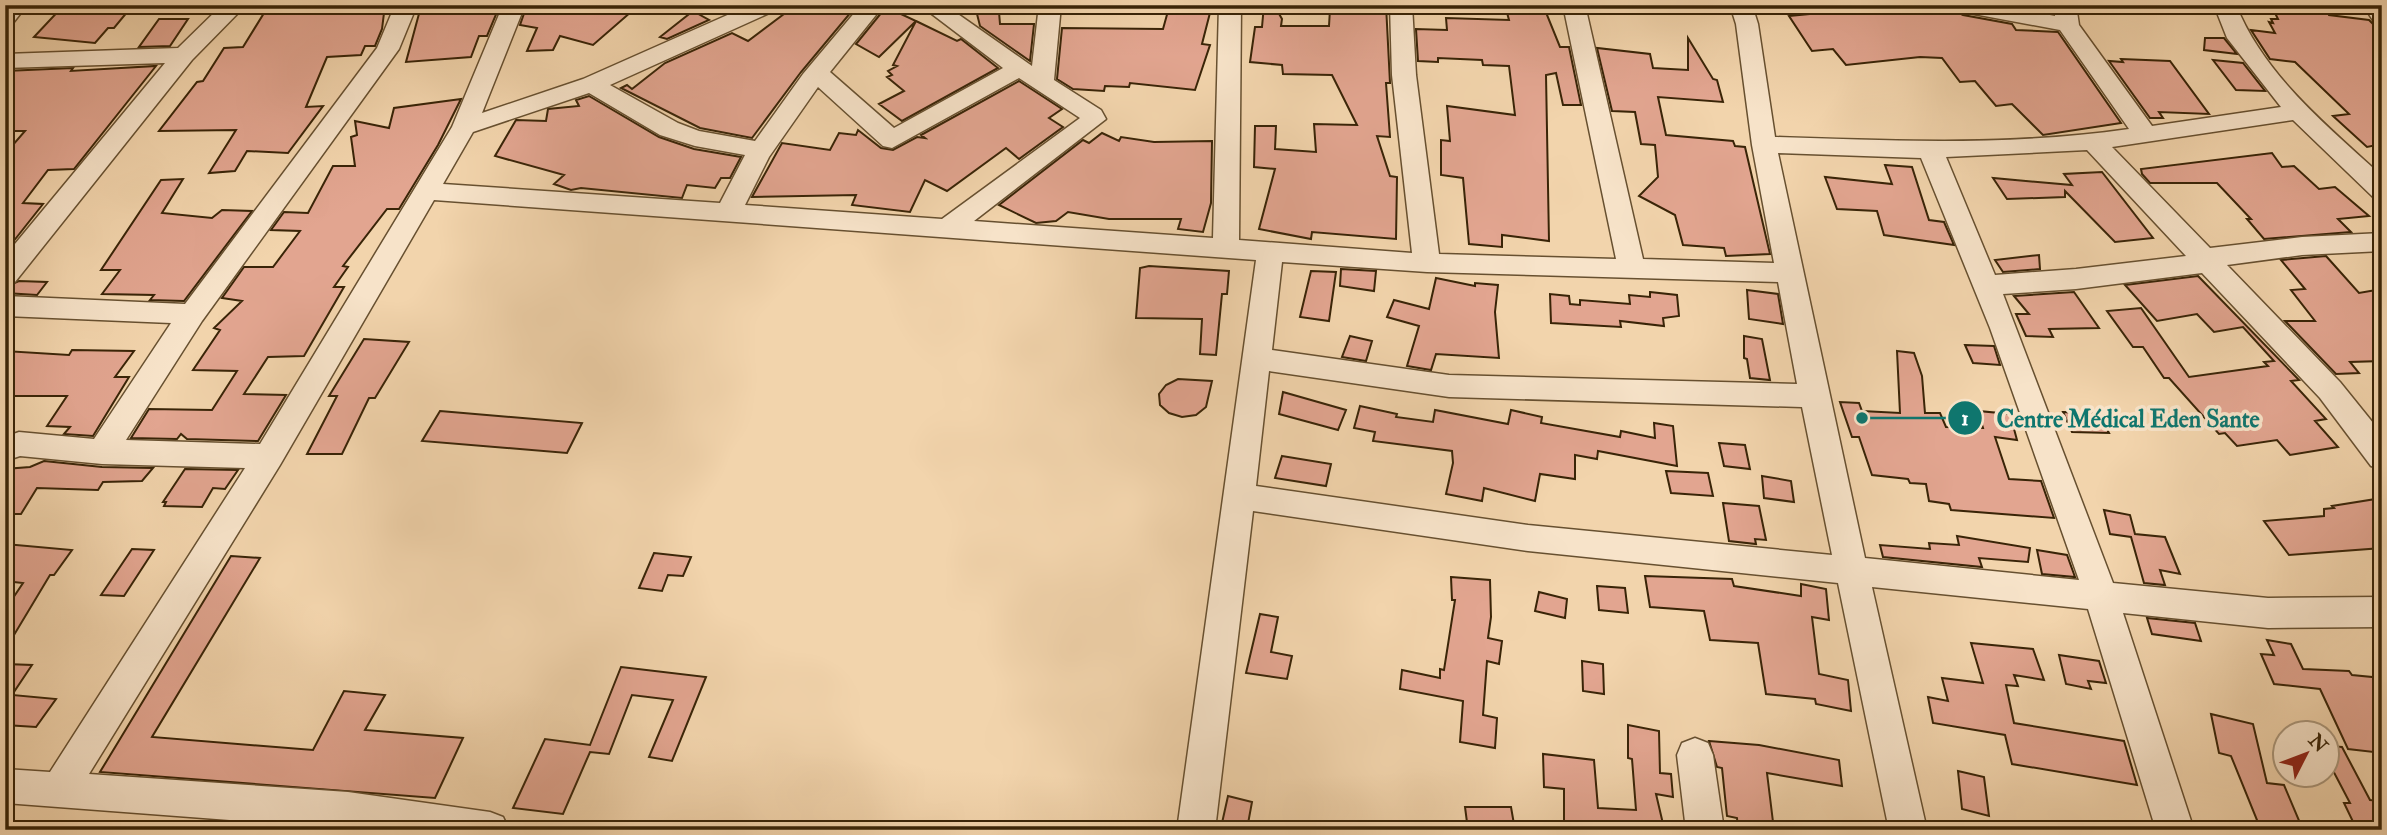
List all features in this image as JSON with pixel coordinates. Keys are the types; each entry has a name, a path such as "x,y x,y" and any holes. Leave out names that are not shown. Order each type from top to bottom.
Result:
{"street":[{"path":"5,18 16,5"},
{"path":"5,275 184,55 235,5"},
{"path":"102,452 192,314 388,49 407,5"},
{"path":"58,791 269,456 464,127 513,5"},
{"path":"728,215 741,183 781,116 873,5"},
{"path":"931,5 1092,115 1092,123 945,230"},
{"path":"1042,82 1050,5"},
{"path":"1226,246 1230,5"},
{"path":"1401,5 1404,75 1427,263"},
{"path":"1574,5 1632,270"},
{"path":"1741,5 1747,24 1764,145 1814,396 1909,830"},
{"path":"1963,5 2066,15 2146,135"},
{"path":"2225,5 2238,38 2298,112 2382,191"},
{"path":"2374,5 2382,17"},
{"path":"464,127 591,84 675,49 751,8"},
{"path":"5,61 184,55"},
{"path":"817,73 892,140 1020,68"},
{"path":"591,84 669,129 695,138 761,150"},
{"path":"1764,145 1930,150 2093,142 2298,112"},
{"path":"2093,142 2209,260 2330,390 2382,457"},
{"path":"1930,150 1987,285 2101,596 2175,830"},
{"path":"424,191 945,230 1226,246 1427,263 1791,273"},
{"path":"1987,285 2064,280 2302,246 2382,242"},
{"path":"1196,830 1270,251"},
{"path":"5,306 192,314"},
{"path":"1256,358 1449,386 1814,396"},
{"path":"5,449 19,444 102,452 269,456"},
{"path":"1239,496 1528,538 2268,613 2382,612"},
{"path":"1695,755 1705,830"},
{"path":"5,786 343,820 491,830"}],"building":[{"path":"64,5 133,5 114,28 108,28 95,43 34,37"},
{"path":"269,5 385,5 382,29 375,46 365,46 361,55 327,57 306,107 323,106 288,153 247,151 235,171 209,173 236,130 159,131 197,82 203,81 224,48 243,47"},
{"path":"436,5 500,5 487,36 479,36 471,57 406,62 420,10"},
{"path":"527,5 639,5 593,45 560,36 553,50 527,51 537,28 520,25"},
{"path":"796,5 857,5 801,72 752,138 700,128 621,88 627,85 632,89 665,63 732,33 748,41"},
{"path":"1178,5 1212,5 1202,44 1210,45 1195,90 1130,83 1129,87 1105,86 1104,91 1073,89 1057,79 1062,28 1163,29 1168,11 1176,11"},
{"path":"1264,5 1274,5 1282,19 1281,26 1329,26 1330,9 1358,11 1358,5 1386,5 1390,83 1386,83 1390,137 1377,136 1390,176 1397,177 1396,239 1312,232 1311,239 1259,229 1275,169 1254,167 1255,126 1276,126 1275,149 1316,152 1314,124 1357,125 1332,75 1283,74 1282,65 1250,62 1255,27 1262,27"},
{"path":"1505,5 1543,5 1560,47 1569,47 1581,105 1563,105 1556,73 1546,75 1549,241 1502,235 1502,247 1469,244 1463,178 1441,175 1441,140 1450,141 1447,106 1515,115 1509,66 1483,65 1482,60 1438,58 1438,62 1418,61 1416,29 1447,30 1446,18 1509,20"},
{"path":"1810,5 1945,6 1963,15 2012,24 2016,30 2058,32 2121,123 2043,135 2012,104 1996,106 1975,81 1960,82 1942,58 1920,57 1846,65 1833,49 1812,51 1789,16 1809,14"},
{"path":"2271,5 2325,5 2329,15 2369,20 2378,29 2382,35 2382,144 2367,147 2333,116 2349,114 2295,62 2270,59 2251,30 2275,33 2269,22 2273,23 2271,19 2278,19"},
{"path":"886,7 916,21 879,57 856,44"},
{"path":"693,11 709,20 667,39 660,37"},
{"path":"999,12 1000,24 1034,24 1030,61 980,26 977,14"},
{"path":"159,19 188,19 170,46 139,47"},
{"path":"916,21 957,41 961,39 998,68 902,121 879,104 904,91 887,77 892,75 888,71 897,66 893,65"},
{"path":"1688,38 1713,79 1717,80 1723,102 1658,97 1666,135 1733,141 1735,146 1745,147 1770,254 1726,256 1724,248 1683,245 1675,215 1639,196 1658,177 1655,145 1641,144 1635,112 1612,111 1597,48 1650,54 1653,68 1688,70"},
{"path":"2205,38 2224,38 2237,54 2204,50"},
{"path":"2121,59 2170,61 2209,114 2159,112 2163,118 2150,118 2109,61 2123,62"},
{"path":"2213,60 2243,63 2265,91 2236,90"},
{"path":"156,66 74,169 48,170 23,203 43,204 5,252 5,154 25,131 5,131 5,71 73,68 71,71"},
{"path":"1019,81 1062,109 1049,118 1063,127 1019,159 1006,148 947,191 925,180 910,212 852,205 856,195 752,197 782,143 830,150 839,133 856,135 858,130 881,148 893,150 917,137 925,138 921,135"},
{"path":"589,96 659,137 694,149 741,157 730,178 721,178 715,188 687,185 682,198 581,188 571,190 554,184 564,175 495,156 516,120 546,121 548,109 579,106 576,100"},
{"path":"461,99 438,145 399,209 387,209 343,266 348,267 334,287 344,287 304,356 268,357 244,394 286,395 258,441 187,439 181,434 177,439 131,438 149,409 212,410 237,371 193,370 220,330 214,328 242,301 222,298 244,267 273,267 300,231 271,230 284,212 308,213 333,166 355,166 351,137 357,135 355,121 389,128 394,108"},
{"path":"1102,133 1119,141 1121,137 1154,142 1212,141 1211,203 1203,232 1178,229 1181,219 1109,219 1068,212 1056,221 1036,223 999,205 1083,140 1089,143"},
{"path":"2272,153 2282,167 2294,166 2319,189 2335,187 2369,216 2338,219 2351,232 2264,239 2247,219 2251,219 2217,183 2150,183 2141,169"},
{"path":"1885,165 1912,167 1929,220 1944,222 1954,245 1884,235 1877,211 1837,209 1825,177 1892,184"},
{"path":"2102,172 2153,238 2115,242 2065,191 2065,197 2007,199 1993,178 2072,185 2064,174"},
{"path":"183,179 162,213 212,218 222,210 252,211 184,301 150,300 154,295 102,294 120,270 101,270 161,180"},
{"path":"2039,255 2040,269 2003,272 1995,260"},
{"path":"2326,256 2359,293 2382,289 2382,361 2350,362 2359,373 2336,374 2285,321 2315,321 2291,290 2305,289 2281,260"},
{"path":"1149,266 1229,271 1227,294 1222,294 1216,355 1200,354 1202,319 1136,318 1140,268"},
{"path":"1341,269 1376,271 1374,291 1340,286"},
{"path":"1311,271 1336,272 1329,321 1300,317"},
{"path":"2198,276 2299,380 2291,381 2326,419 2315,421 2338,447 2290,455 2277,440 2237,446 2225,433 2219,434 2169,378 2164,378 2143,347 2133,347 2107,311 2141,308 2189,377 2268,366 2264,362 2274,361 2243,327 2214,332 2197,314 2157,321 2125,285"},
{"path":"1436,278 1475,286 1475,283 1498,285 1495,312 1499,358 1436,354 1431,370 1407,366 1419,326 1387,317 1394,300 1429,309"},
{"path":"19,281 47,282 37,295 5,293 5,287"},
{"path":"1747,290 1778,294 1783,324 1749,319"},
{"path":"1650,292 1677,295 1679,316 1663,318 1664,326 1620,321 1621,327 1551,323 1550,294 1569,296 1570,304 1580,305 1580,300 1630,304 1629,295 1650,297"},
{"path":"2074,292 2099,328 2049,329 2053,337 2026,336 2016,314 2029,314 2014,296"},
{"path":"1350,336 1372,341 1366,361 1342,357"},
{"path":"1744,336 1762,339 1770,380 1750,378 1747,359 1744,358"},
{"path":"364,339 409,342 375,398 369,398 342,454 307,454 337,396 329,396"},
{"path":"1965,345 1994,346 2000,365 1973,363"},
{"path":"72,350 134,351 115,377 129,377 93,436 64,434 70,427 47,426 67,396 5,396 5,351 69,355"},
{"path":"1897,351 1914,353 1922,376 1925,413 1940,413 1946,427 1983,428 1978,411 2010,414 2017,440 1995,437 2009,479 2041,481 2054,518 1951,510 1949,504 1929,501 1926,484 1872,475 1859,437 1852,437 1840,402 1859,403 1862,411 1900,413"},
{"path":"1178,379 1212,381 1206,407 1196,415 1182,417 1169,413 1160,405 1159,394 1166,385"},
{"path":"1283,392 1346,410 1338,430 1279,414"},
{"path":"1360,406 1397,414 1396,417 1433,422 1435,410 1508,424 1511,410 1542,417 1541,423 1620,437 1621,431 1655,438 1654,423 1673,426 1677,466 1598,451 1597,459 1575,455 1575,479 1540,474 1535,501 1484,488 1482,501 1446,494 1453,463 1452,451 1373,441 1375,432 1354,428"},
{"path":"440,411 582,423 567,453 422,441"},
{"path":"2063,412 2098,413 2109,433 2072,432"},
{"path":"1719,443 1745,445 1750,469 1724,466"},
{"path":"1282,456 1331,464 1326,486 1275,478"},
{"path":"44,461 102,467 153,468 142,481 103,482 98,490 37,488 21,514 5,514 5,469 30,467"},
{"path":"185,469 238,470 225,489 213,488 202,507 164,506 166,502 163,502"},
{"path":"1666,471 1708,473 1713,496 1671,493"},
{"path":"1762,476 1791,481 1794,502 1764,498"},
{"path":"2382,498 2382,548 2289,555 2264,521 2324,516 2324,509 2334,508 2332,506"},
{"path":"1723,503 1759,506 1766,540 1755,539 1756,544 1729,541"},
{"path":"2104,510 2130,515 2135,534 2165,537 2180,574 2160,570 2165,585 2144,583 2131,537 2110,534"},
{"path":"1957,536 2030,548 2028,562 1979,558 1982,567 1883,557 1880,545 1930,549 1929,543 1959,545"},
{"path":"5,544 72,550 54,575 50,575 5,650 5,610 23,583 5,581"},
{"path":"132,549 154,550 124,596 101,595"},
{"path":"2037,550 2067,555 2075,577 2042,574"},
{"path":"654,553 691,557 683,576 668,575 662,591 639,588"},
{"path":"231,556 260,558 152,737 313,750 344,691 385,695 365,730 463,738 435,798 100,772"},
{"path":"1645,576 1732,579 1734,586 1801,596 1801,584 1826,589 1829,620 1812,617 1819,674 1848,680 1851,711 1816,704 1815,699 1766,694 1758,643 1710,640 1704,611 1650,607"},
{"path":"1451,577 1490,580 1491,617 1488,638 1502,641 1499,664 1487,661 1483,715 1497,718 1495,748 1460,742 1463,701 1400,689 1402,670 1440,678 1440,669 1444,670 1455,600 1452,600"},
{"path":"1597,586 1625,588 1628,613 1599,610"},
{"path":"1539,592 1567,599 1565,618 1535,611"},
{"path":"1260,614 1278,617 1271,652 1292,656 1287,679 1246,673"},
{"path":"2147,618 2195,623 2201,641 2152,634"},
{"path":"2267,640 2291,644 2303,669 2349,671 2352,675 2382,678 2382,753 2348,749 2342,736 2342,720 2334,720 2320,689 2274,684 2261,654 2274,655"},
{"path":"1971,643 2033,649 2044,680 2014,675 2018,686 2006,685 2014,723 2124,741 2137,785 2012,764 2005,735 1933,723 1928,697 1948,701 1942,678 1983,683"},
{"path":"2059,655 2099,661 2106,683 2088,681 2091,689 2066,684"},
{"path":"1582,661 1603,664 1604,694 1583,691"},
{"path":"5,664 32,665 12,695 56,699 36,727 5,725"},
{"path":"621,667 706,677 672,761 649,757 673,700 632,695 609,754 590,752 563,814 513,808 545,739 590,745"},
{"path":"2211,714 2253,724 2267,783 2272,784 2272,790 2286,790 2303,830 2261,830 2231,756 2219,753"},
{"path":"1628,725 1659,731 1660,773 1671,774 1673,797 1656,794 1664,828 1564,830 1564,789 1544,787 1543,754 1594,760 1598,808 1636,810 1632,759 1628,758"},
{"path":"1709,741 1759,745 1839,760 1842,786 1767,773 1774,830 1738,830 1737,818 1727,816 1722,768 1717,767"},
{"path":"2342,747 2370,800 2382,801 2382,830 2357,830 2344,803 2350,803 2342,788"},
{"path":"1958,771 1984,777 1989,816 1962,809"},
{"path":"1228,796 1252,802 1247,829 1222,823"},
{"path":"1465,807 1511,807 1515,830 1468,830"}],"place":[{"name":"Centre Médical Eden Sante","path":"1862,418"}]}
